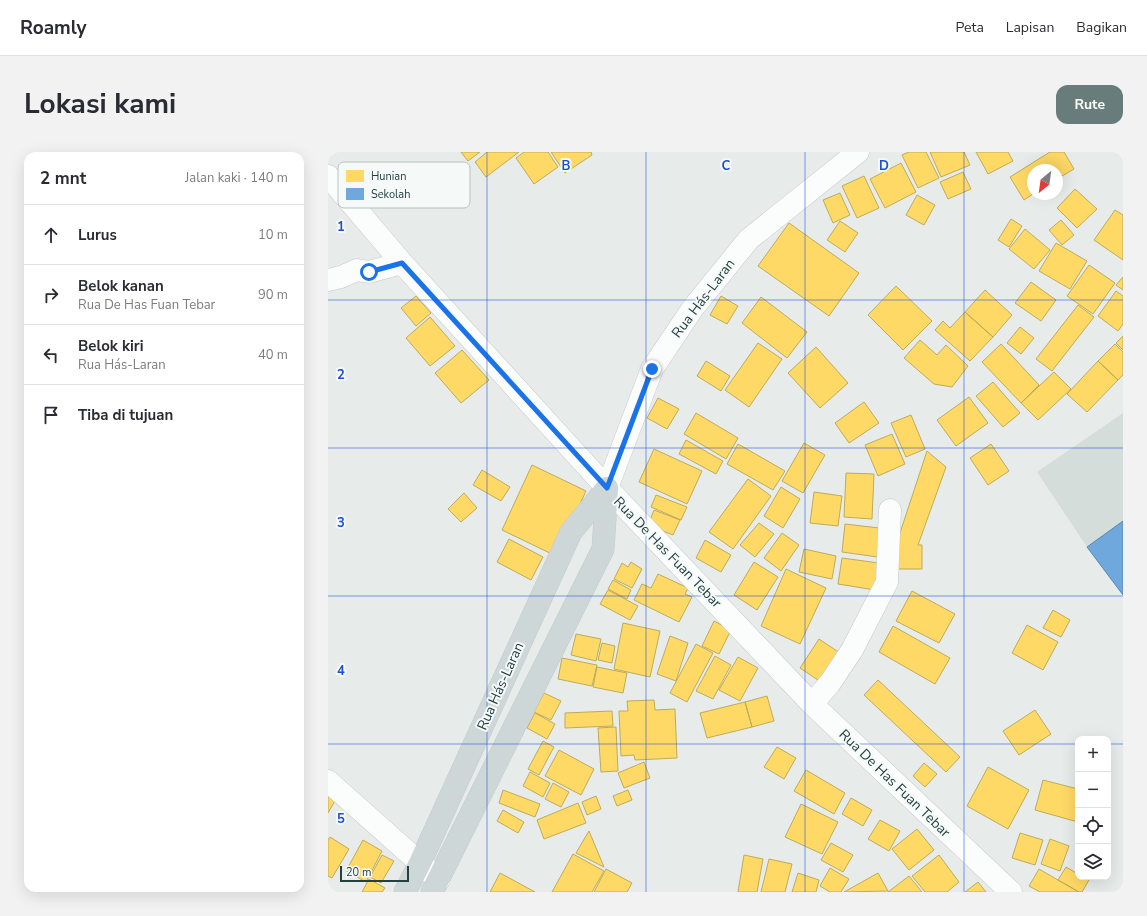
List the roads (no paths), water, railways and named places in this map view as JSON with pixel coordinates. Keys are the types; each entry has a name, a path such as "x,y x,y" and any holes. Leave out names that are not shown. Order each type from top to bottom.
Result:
{"main road":[{"name":"Rua Hás-Laran","path":"405,892 420,863 571,532 607,488"},
{"name":"Rua Hás-Laran","path":"436,886 602,549 607,488"}],"street":[{"name":"Rua Hás-Laran","path":"607,488 652,369 693,308 749,239 858,152"},
{"name":"Rua De Has Fuan Tebar","path":"328,176 338,188"},
{"name":"Rua De Has Fuan Tebar","path":"355,208 402,263 607,488 812,704 1010,892"},
{"path":"328,280 341,277 357,270 369,272 402,263"},
{"path":"812,704 830,683 852,650 887,582 890,510"},
{"path":"328,781 420,863 436,886"}]}
